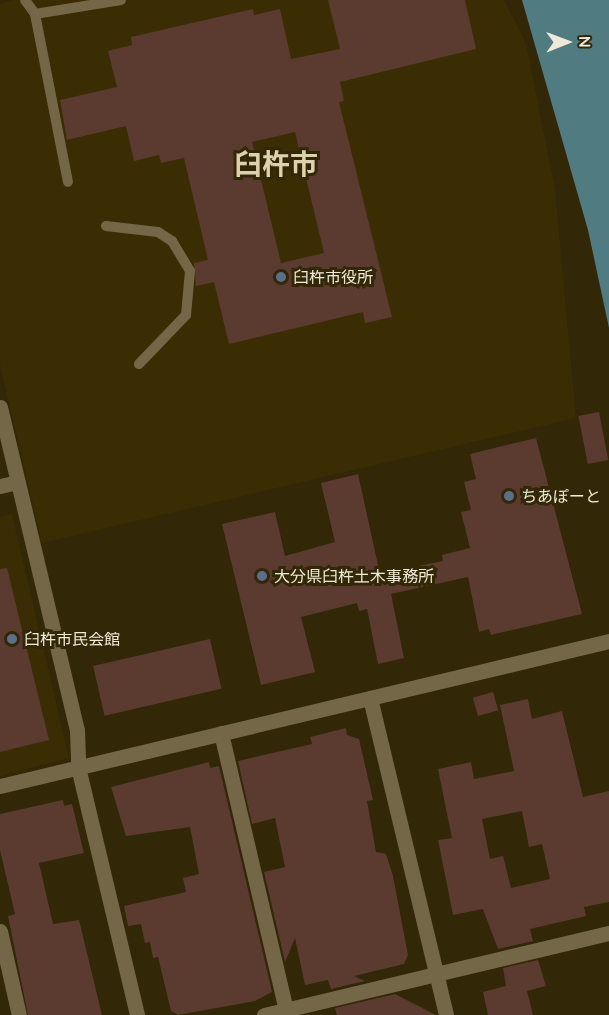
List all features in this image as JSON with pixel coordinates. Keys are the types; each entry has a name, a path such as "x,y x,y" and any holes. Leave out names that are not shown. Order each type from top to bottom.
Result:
{"street":[{"path":"0,407 77,730 78,767 137,1015"},
{"path":"0,486 18,482"},
{"path":"0,786 609,641"},
{"path":"370,698 446,1015"},
{"path":"221,734 286,1010"},
{"path":"0,931 19,1015"},
{"path":"264,1015 286,1010 306,1010 436,974 609,933"}],"lane":[{"path":"25,0 35,14 69,182"},
{"path":"35,14 121,0"},
{"path":"106,226 158,232 172,241 190,271 186,315 139,364"}],"shaded area":[{"name":"臼杵市役所","path":"14,0 504,0 526,43 555,190 576,418 42,543 0,365 0,4"},
{"path":"12,514 69,758 0,776 0,517"}],"water":[{"path":"522,0 609,0 609,328 588,230"}],"building":[{"path":"328,0 465,0 476,49 340,82 344,101 339,102 392,317 365,323 363,312 229,344 214,282 196,286 194,263 208,260 184,158 161,163 159,155 134,161 126,126 67,140 60,100 117,87 108,51 132,45 131,37 253,9 254,15 280,9 291,59 340,49","holes":["295,132 324,253 281,263 252,142"]},
{"path":"599,412 608,460 588,464 578,416"},
{"path":"536,438 582,614 491,635 489,629 479,632 468,577 391,594 404,658 378,664 367,609 359,611 357,603 301,617 315,672 261,685 222,524 275,512 285,556 335,542 321,483 358,474 380,574 443,561 442,555 470,548 461,512 471,510 464,482 476,479 470,454"},
{"name":"臼杵市民会館","path":"7,568 49,740 0,752 0,569"},
{"path":"210,639 221,689 105,716 93,666"},
{"path":"493,692 498,710 478,716 473,698"},
{"path":"528,699 532,719 562,711 583,797 609,791 609,902 584,907 586,916 530,929 533,941 498,949 483,909 453,915 438,840 452,838 438,769 471,762 474,779 514,771 500,705","holes":["522,811 529,847 542,844 550,879 511,888 503,856 490,859 482,819"]},
{"path":"346,728 347,735 359,739 373,800 367,801 376,852 386,854 393,876 408,955 404,964 354,976 365,981 331,989 328,980 305,985 295,938 285,962 264,872 285,867 275,818 252,824 238,761 312,744 310,737"},
{"path":"209,762 210,768 219,766 272,992 255,1001 178,1015 171,1011 158,957 153,958 150,942 145,943 141,924 128,926 124,906 186,892 183,878 199,874 190,827 126,836 111,787"},
{"path":"63,800 64,806 72,804 84,853 39,863 53,924 79,920 102,1015 28,1015 8,916 15,914 0,850 0,814"},
{"path":"538,960 546,986 527,991 533,1015 488,1015 483,992 506,986 503,968"},
{"path":"395,994 436,1015 337,1015 335,1008"}],"place":[{"name":"臼杵市役所","path":"281,277"},
{"name":"ちあぽーと","path":"509,496"},
{"name":"大分県臼杵土木事務所","path":"262,576"},
{"name":"臼杵市民会館","path":"12,639"}],"district":[{"name":"臼杵市","path":"276,164"}]}
